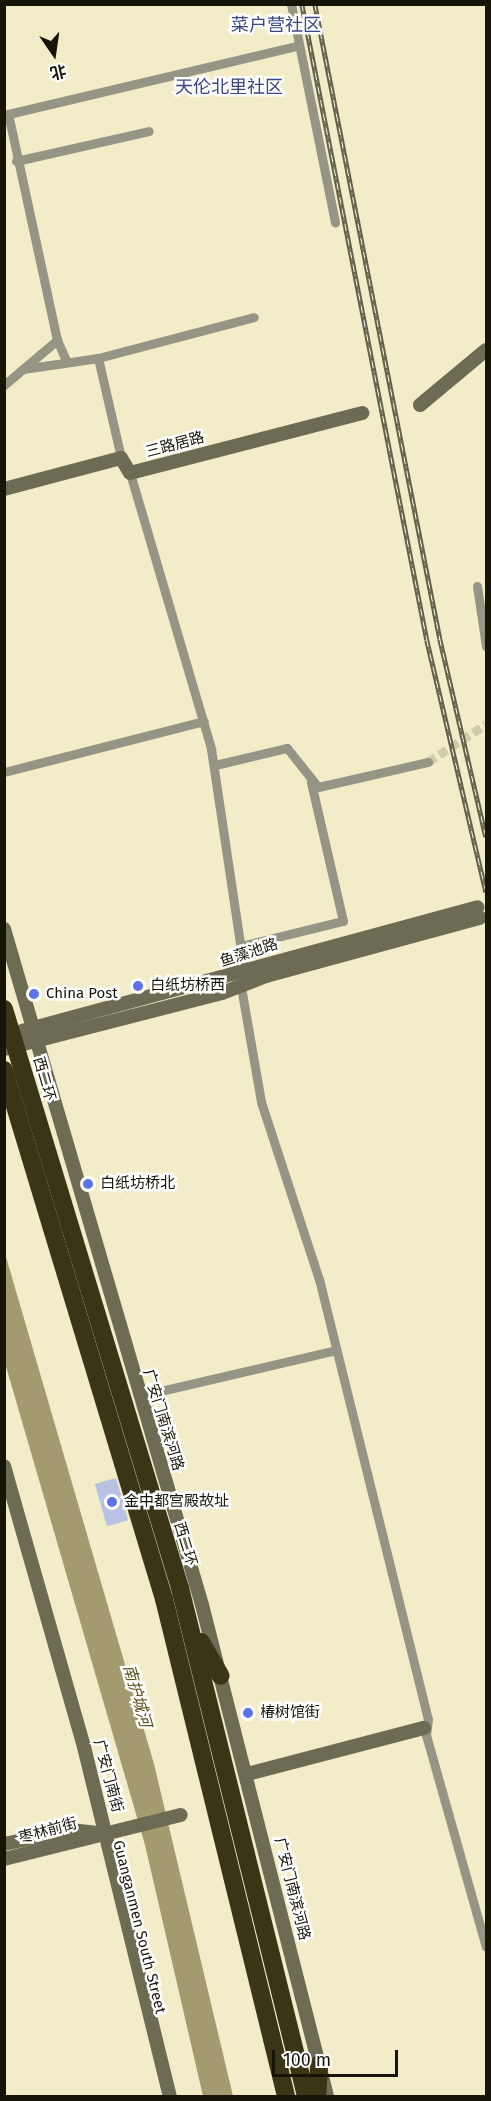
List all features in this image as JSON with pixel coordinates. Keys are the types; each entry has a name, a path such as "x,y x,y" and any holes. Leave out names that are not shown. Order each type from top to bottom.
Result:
{"highway":[{"name":"西二环","path":"4,1009 36,1147 167,1610 286,2097"},
{"name":"西二环","path":"4,1070 36,1147 189,1620 306,2097"},
{"path":"189,1620 221,1676"},
{"path":"317,2097 319,2064"}],"street":[{"path":"291,4 335,223"},
{"path":"67,362 57,339 6,115 299,45"},
{"path":"16,161 149,131"},
{"path":"23,369 98,358 254,317"},
{"path":"4,385 57,339"},
{"path":"420,405 486,350"},
{"path":"4,489 121,458 98,358"},
{"name":"三路居路","path":"121,458 130,473 362,413"},
{"path":"130,473 215,765 244,969"},
{"path":"477,586 486,646"},
{"path":"4,772 204,721"},
{"path":"215,765 287,748 311,782 318,787 428,762"},
{"path":"241,946 343,921 311,782"},
{"name":"鱼藻池路","path":"478,912 266,976 241,987 32,1035 199,986 244,969 478,912"},
{"name":"广安门南滨河路","path":"4,929 32,1035 221,1676 327,2097"},
{"path":"241,987 261,1102 319,1279 428,1719 425,1732 486,1947"},
{"path":"4,1035 32,1035"},
{"path":"4,1049 32,1035"},
{"path":"139,1396 336,1350"},
{"name":"广安门南街","path":"4,1466 103,1833 170,2097"},
{"name":"Guanganmen South Street","path":"4,1489 103,1833 163,2097"},
{"path":"248,1778 425,1732"},
{"path":"4,1844 70,1830 103,1833 181,1815"},
{"name":"枣林前街","path":"4,1859 73,1845 103,1833"}],"shaded area":[{"path":"4,1250 154,1764 233,2096 203,2096 145,1845 5,1363"}],"building":[{"name":"金中都宫殿故址","path":"116,1478 128,1520 107,1526 95,1484"}],"tunnel":[{"path":"428,762 486,724"}],"railway":[{"path":"302,4 427,640 486,892"},
{"path":"315,4 440,639 486,837"}],"place":[{"name":"白纸坊桥西","path":"138,986"},
{"name":"China Post","path":"34,994"},
{"name":"白纸坊桥北","path":"88,1184"},
{"name":"金中都宫殿故址","path":"112,1502"},
{"name":"椿树馆街","path":"248,1713"}],"district":[{"name":"菜户营社区","path":"276,25"},
{"name":"天伦北里社区","path":"229,87"}],"water label":[{"name":"南护城河","path":"137,1696"}]}
